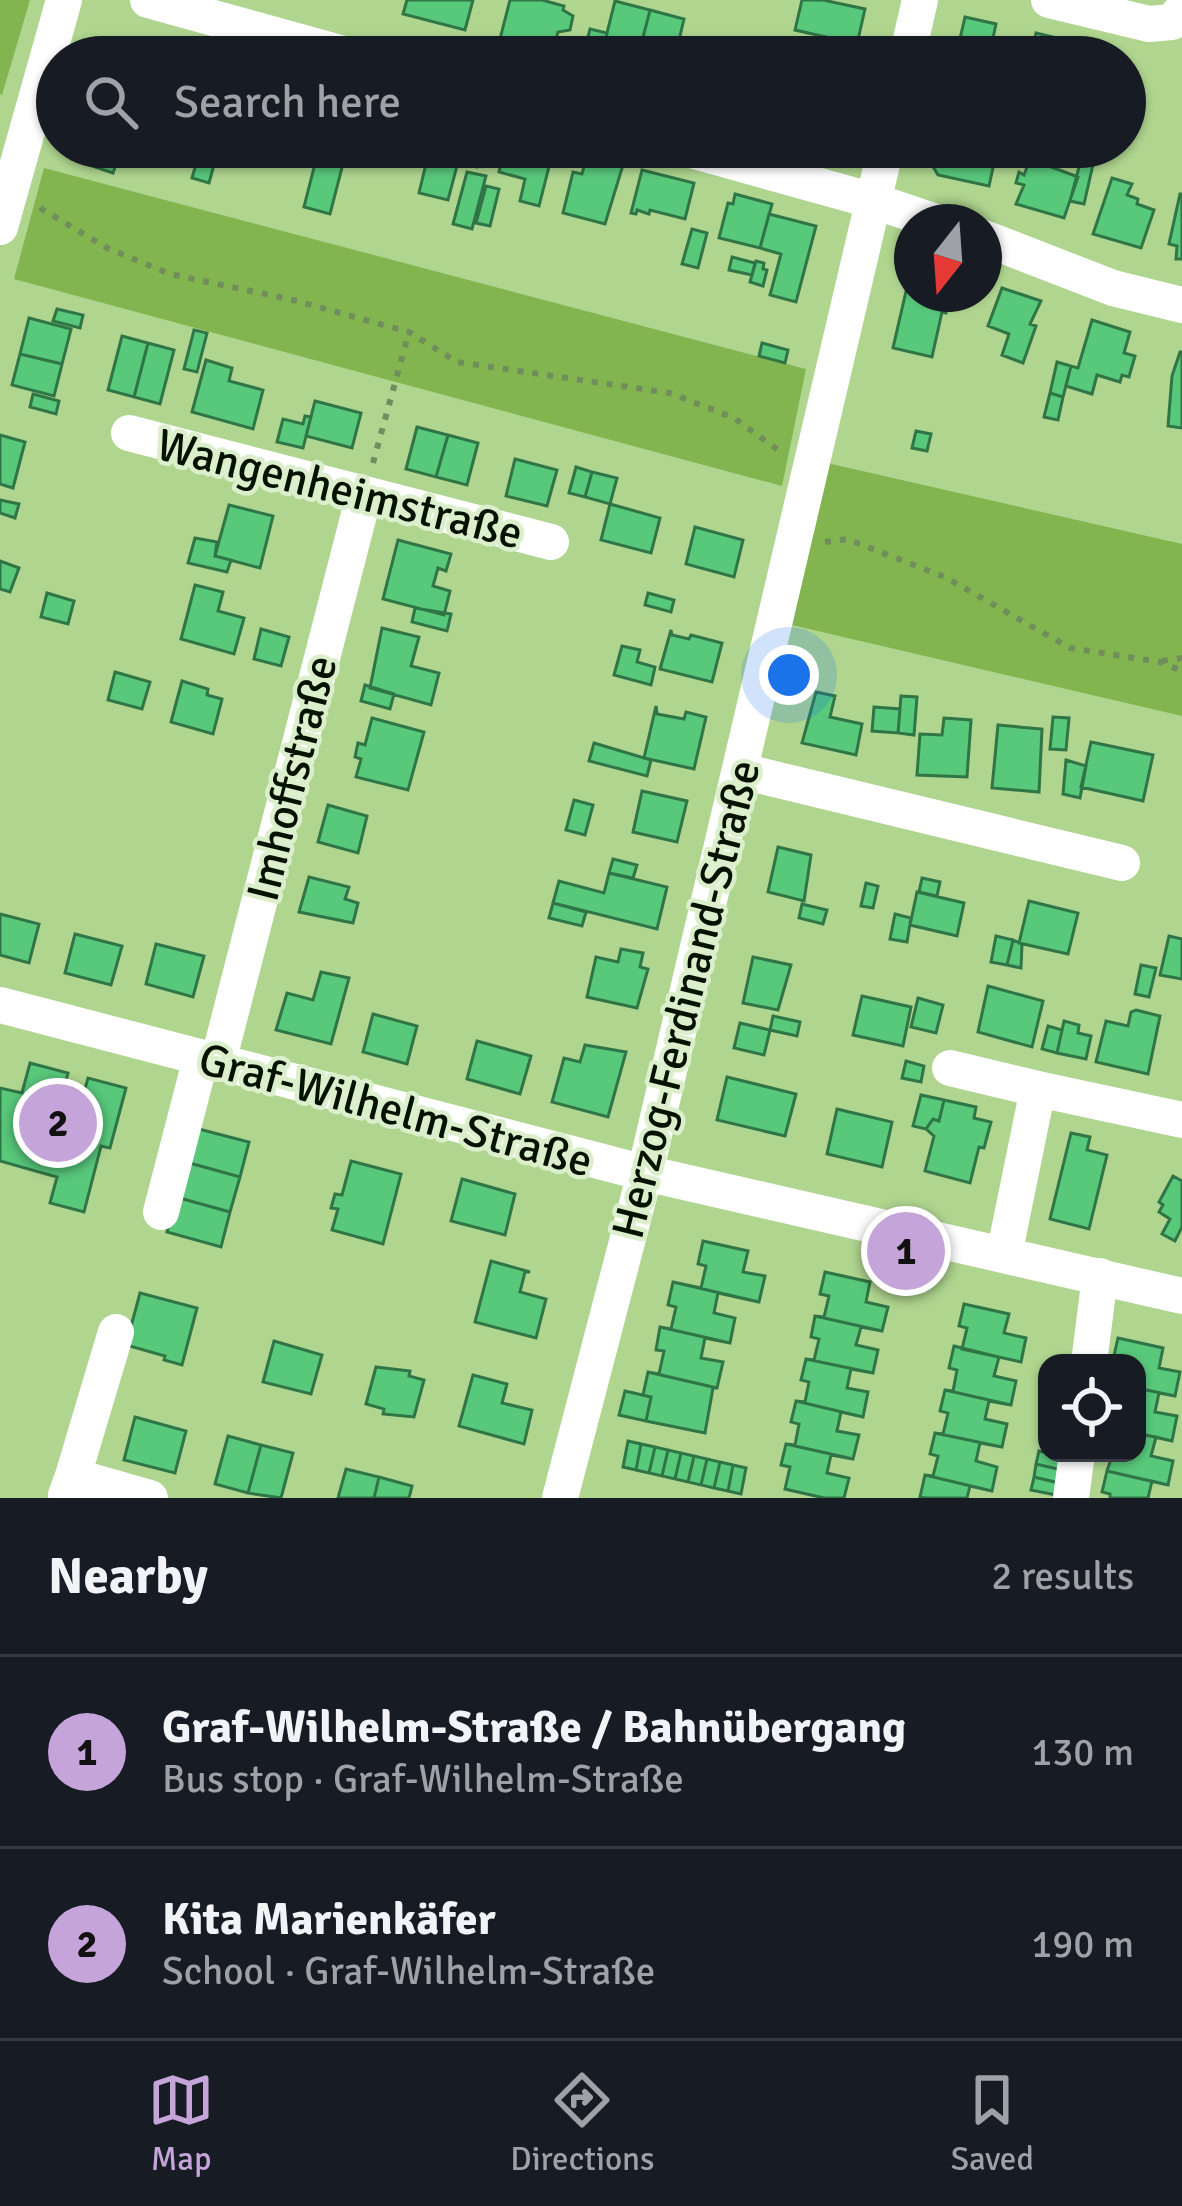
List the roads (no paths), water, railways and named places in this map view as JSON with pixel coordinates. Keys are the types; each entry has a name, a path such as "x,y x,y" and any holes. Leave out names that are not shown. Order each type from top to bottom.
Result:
{"street":[{"path":"54,36 64,0"},
{"path":"148,0 279,36"},
{"path":"912,36 920,0"},
{"path":"1049,0 1149,24 1172,22 1182,10"},
{"path":"0,226 36,101"},
{"path":"755,168 894,208"},
{"name":"Herzog-Ferdinand-Straße","path":"560,1498 644,1173 881,168"},
{"path":"1002,245 1113,288 1182,305"},
{"name":"Wangenheimstraße","path":"129,433 550,542"},
{"name":"Imhoffstraße","path":"161,1212 210,1060 364,495"},
{"path":"741,771 1122,862"},
{"name":"Graf-Wilhelm-Straße","path":"0,1005 644,1173 1182,1296"},
{"path":"950,1069 1182,1120"},
{"path":"1004,1255 1038,1089"},
{"path":"1090,1354 1100,1276"},
{"path":"116,1332 69,1487 150,1498"},
{"path":"1071,1498 1076,1462"}],"place":[{"name":"Kita Marienkäfer","path":"58,1123"},
{"name":"Graf-Wilhelm-Straße / Bahnübergang","path":"906,1251"}]}
